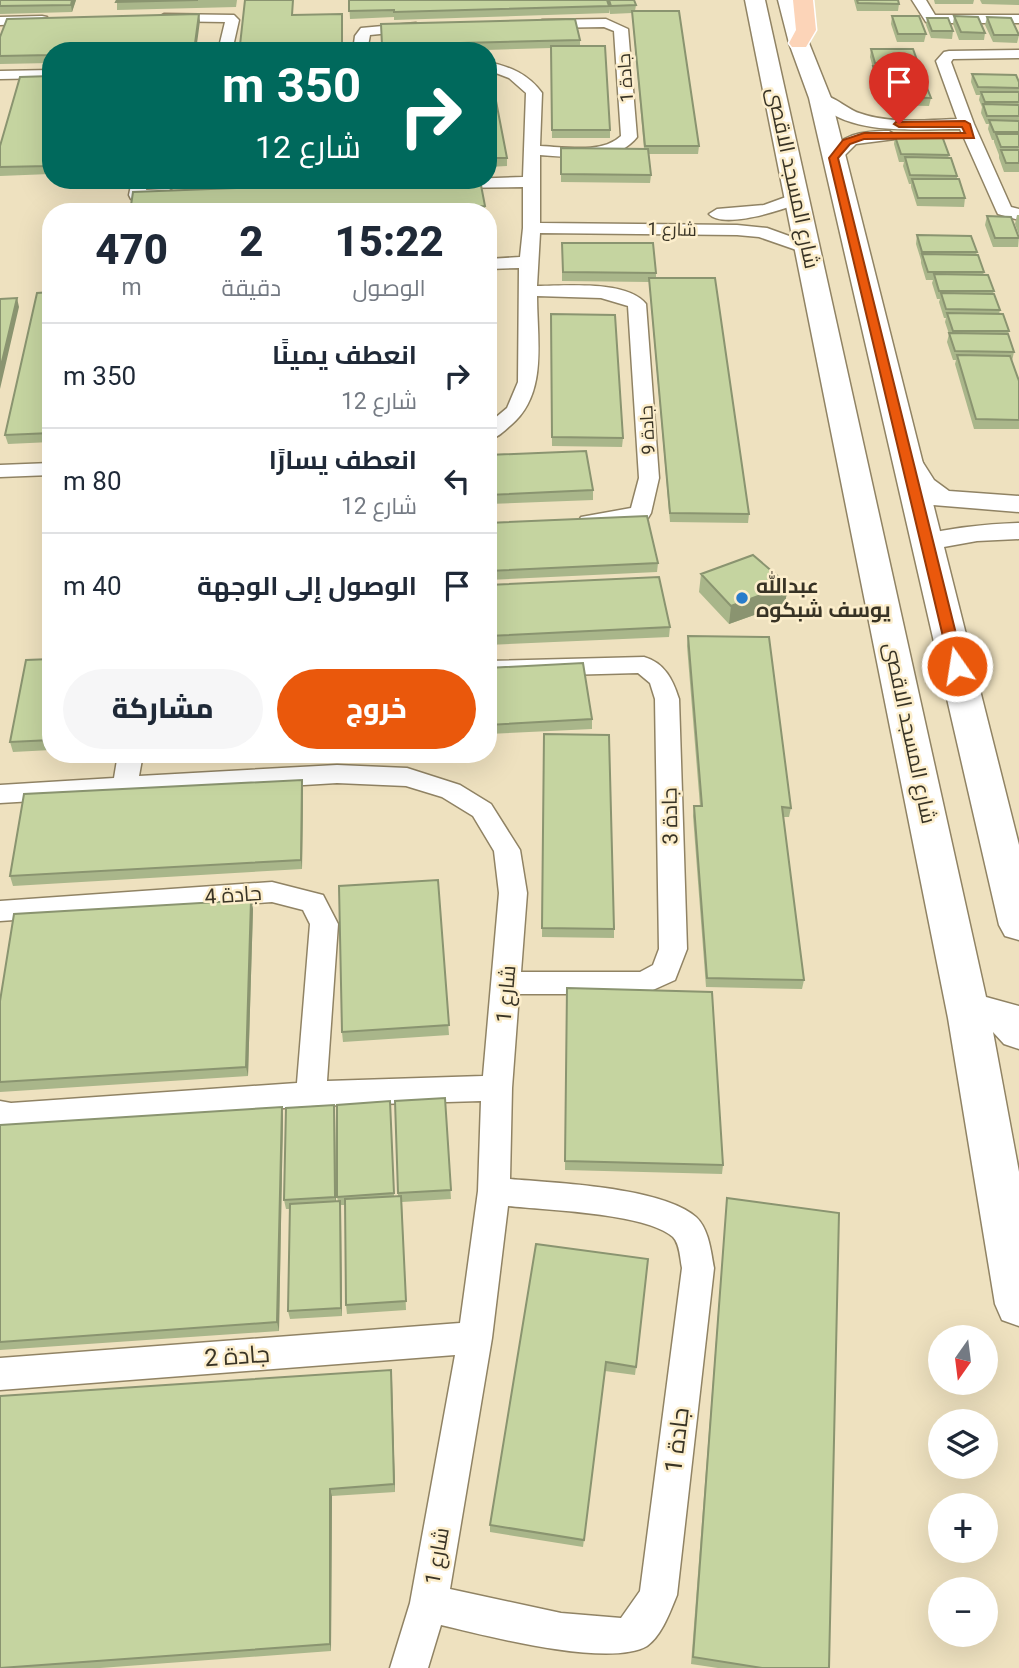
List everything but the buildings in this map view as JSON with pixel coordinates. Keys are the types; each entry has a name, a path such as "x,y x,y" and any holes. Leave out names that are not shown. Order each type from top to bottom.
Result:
{"main road":[{"name":"شارع المسجد الاقصى","path":"755,0 969,1018 1019,1304"},
{"name":"شارع المسجد الاقصى","path":"788,0 799,43 842,160 904,453 1019,925"},
{"path":"799,43 806,30 803,0"},
{"path":"779,111 789,108 807,112 822,172 842,160"},
{"path":"876,571 906,610 922,687 933,693 946,695 963,690"},
{"path":"969,1018 990,1012 1008,1020 1019,1032"}],"street":[{"path":"919,0 931,19 1019,19"},
{"path":"155,18 229,18 232,20 227,42"},
{"path":"0,22 60,19"},
{"name":"جادة 1","path":"521,24 606,23 621,29 629,137 625,143 598,151 533,150"},
{"path":"361,42 366,31 438,26"},
{"path":"1019,54 949,55 943,61 968,130 1004,210 1019,215"},
{"path":"497,69 513,74 527,83 534,93 532,221 528,262 528,382 516,411 497,427"},
{"path":"1,80 42,75"},
{"path":"820,98 845,116 858,120 968,130"},
{"path":"858,120 846,122 841,128 842,160 968,130"},
{"path":"497,183 531,182"},
{"path":"138,189 137,195 192,193"},
{"name":"شارع 1","path":"532,221 743,214 767,211 797,198"},
{"name":"شارع 1","path":"532,221 737,230 777,236 808,248"},
{"path":"497,264 528,262"},
{"name":"جادة 9","path":"529,292 611,293 629,297 637,304 649,478 646,499 640,513 603,522 565,523"},
{"path":"904,453 924,485 942,499 1019,504"},
{"path":"0,471 42,469"},
{"path":"927,542 977,533 1019,530"},
{"name":"جادة 3","path":"497,669 645,665 661,680 667,699 673,949 665,972 644,983 508,983"},
{"path":"125,785 129,763"},
{"name":"شارع 1","path":"0,796 125,785 337,775 407,777 451,791 482,810 507,850 513,894 508,983 497,1088 494,1191 475,1338 429,1603 409,1668"},
{"name":"جادة 4","path":"0,911 272,892 313,902 324,924 311,1094"},
{"path":"0,1114 11,1116 311,1094 497,1088"},
{"name":"جادة 1","path":"429,1603 606,1638 625,1637 639,1630 659,1595 698,1268 693,1244 685,1228 668,1218 642,1210 494,1191"},
{"name":"جادة 2","path":"0,1374 475,1338"}],"place":[{"name":"عبدالله يوسف شبكوه","path":"742,598"}],"route":[{"path":"899,124 965,124 971,136 864,136 846,142 834,158 957,666"}]}
